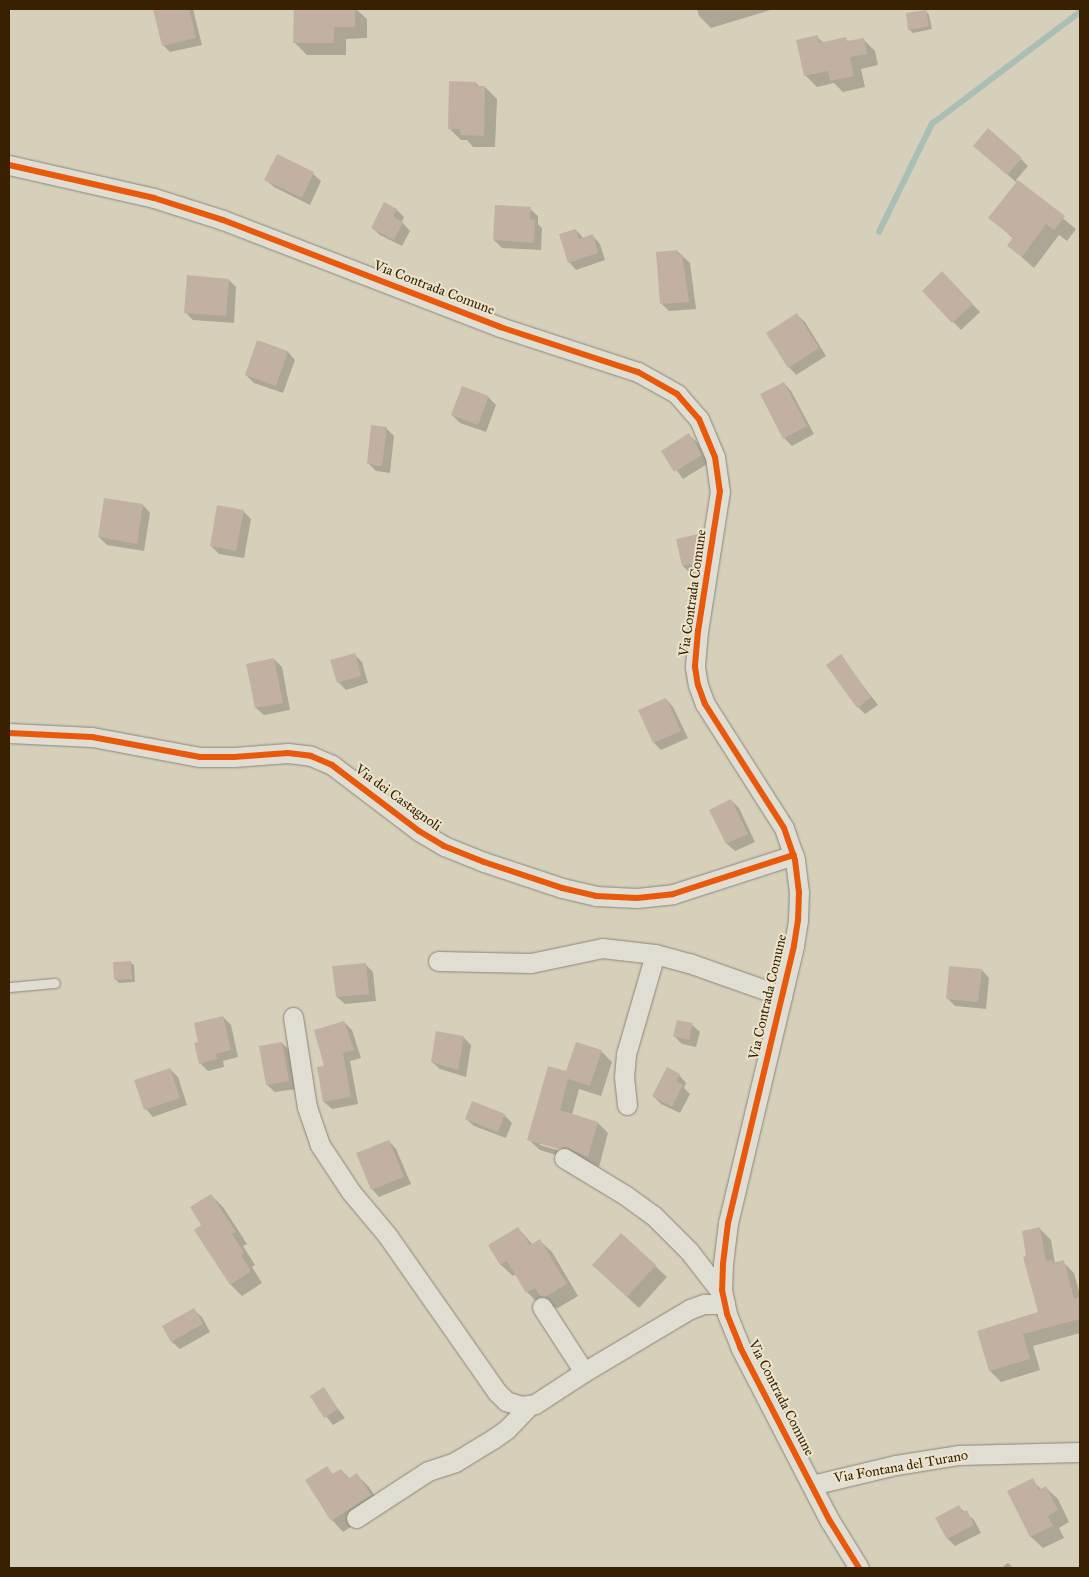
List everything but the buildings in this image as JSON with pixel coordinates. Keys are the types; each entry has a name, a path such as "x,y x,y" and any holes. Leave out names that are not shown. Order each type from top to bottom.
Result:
{"street":[{"name":"Via Contrada Comune","path":"9,165 154,198 199,211 500,327 628,369 655,380 677,394 695,413 706,432 715,457 719,481 718,508 698,631 695,667 698,685 705,704 777,816 794,855 798,880 798,920 782,996 730,1214 723,1264 724,1299 740,1347 830,1521 859,1568"},
{"name":"Via dei Castagnoli","path":"9,732 85,737 200,757 234,757 288,753 311,756 332,766 419,831 444,846 493,865 596,896 637,898 673,894 794,855"},
{"path":"438,961 531,963 602,948 655,954 689,963 782,996"},
{"path":"627,1105 624,1077 626,1054 655,954"},
{"path":"293,1016 307,1107 320,1145 355,1198 387,1235 501,1398 513,1405 529,1406 541,1402 584,1372 690,1309 724,1299 689,1251 653,1215 625,1195 564,1158"},
{"path":"542,1307 584,1372"},
{"path":"356,1518 428,1471 460,1459 492,1439 512,1424 529,1406"},
{"name":"Via Fontana del Turano","path":"812,1484 896,1465 959,1455 1080,1452"}],"lane":[{"path":"9,987 55,984"}],"waterway":[{"path":"879,232 932,124 1080,12"}],"cycle path":[{"path":"9,165 154,198 223,220 500,327 638,372 677,394 699,419 715,457 720,491 698,631 695,667 698,685 705,704 784,828 795,860 799,892 798,920 794,946 728,1223 722,1290 727,1314 740,1347 830,1521 859,1568"},
{"path":"9,733 92,737 200,757 234,757 288,753 311,756 332,765 419,831 444,846 484,862 562,888 596,896 637,898 673,894 794,855"}]}
